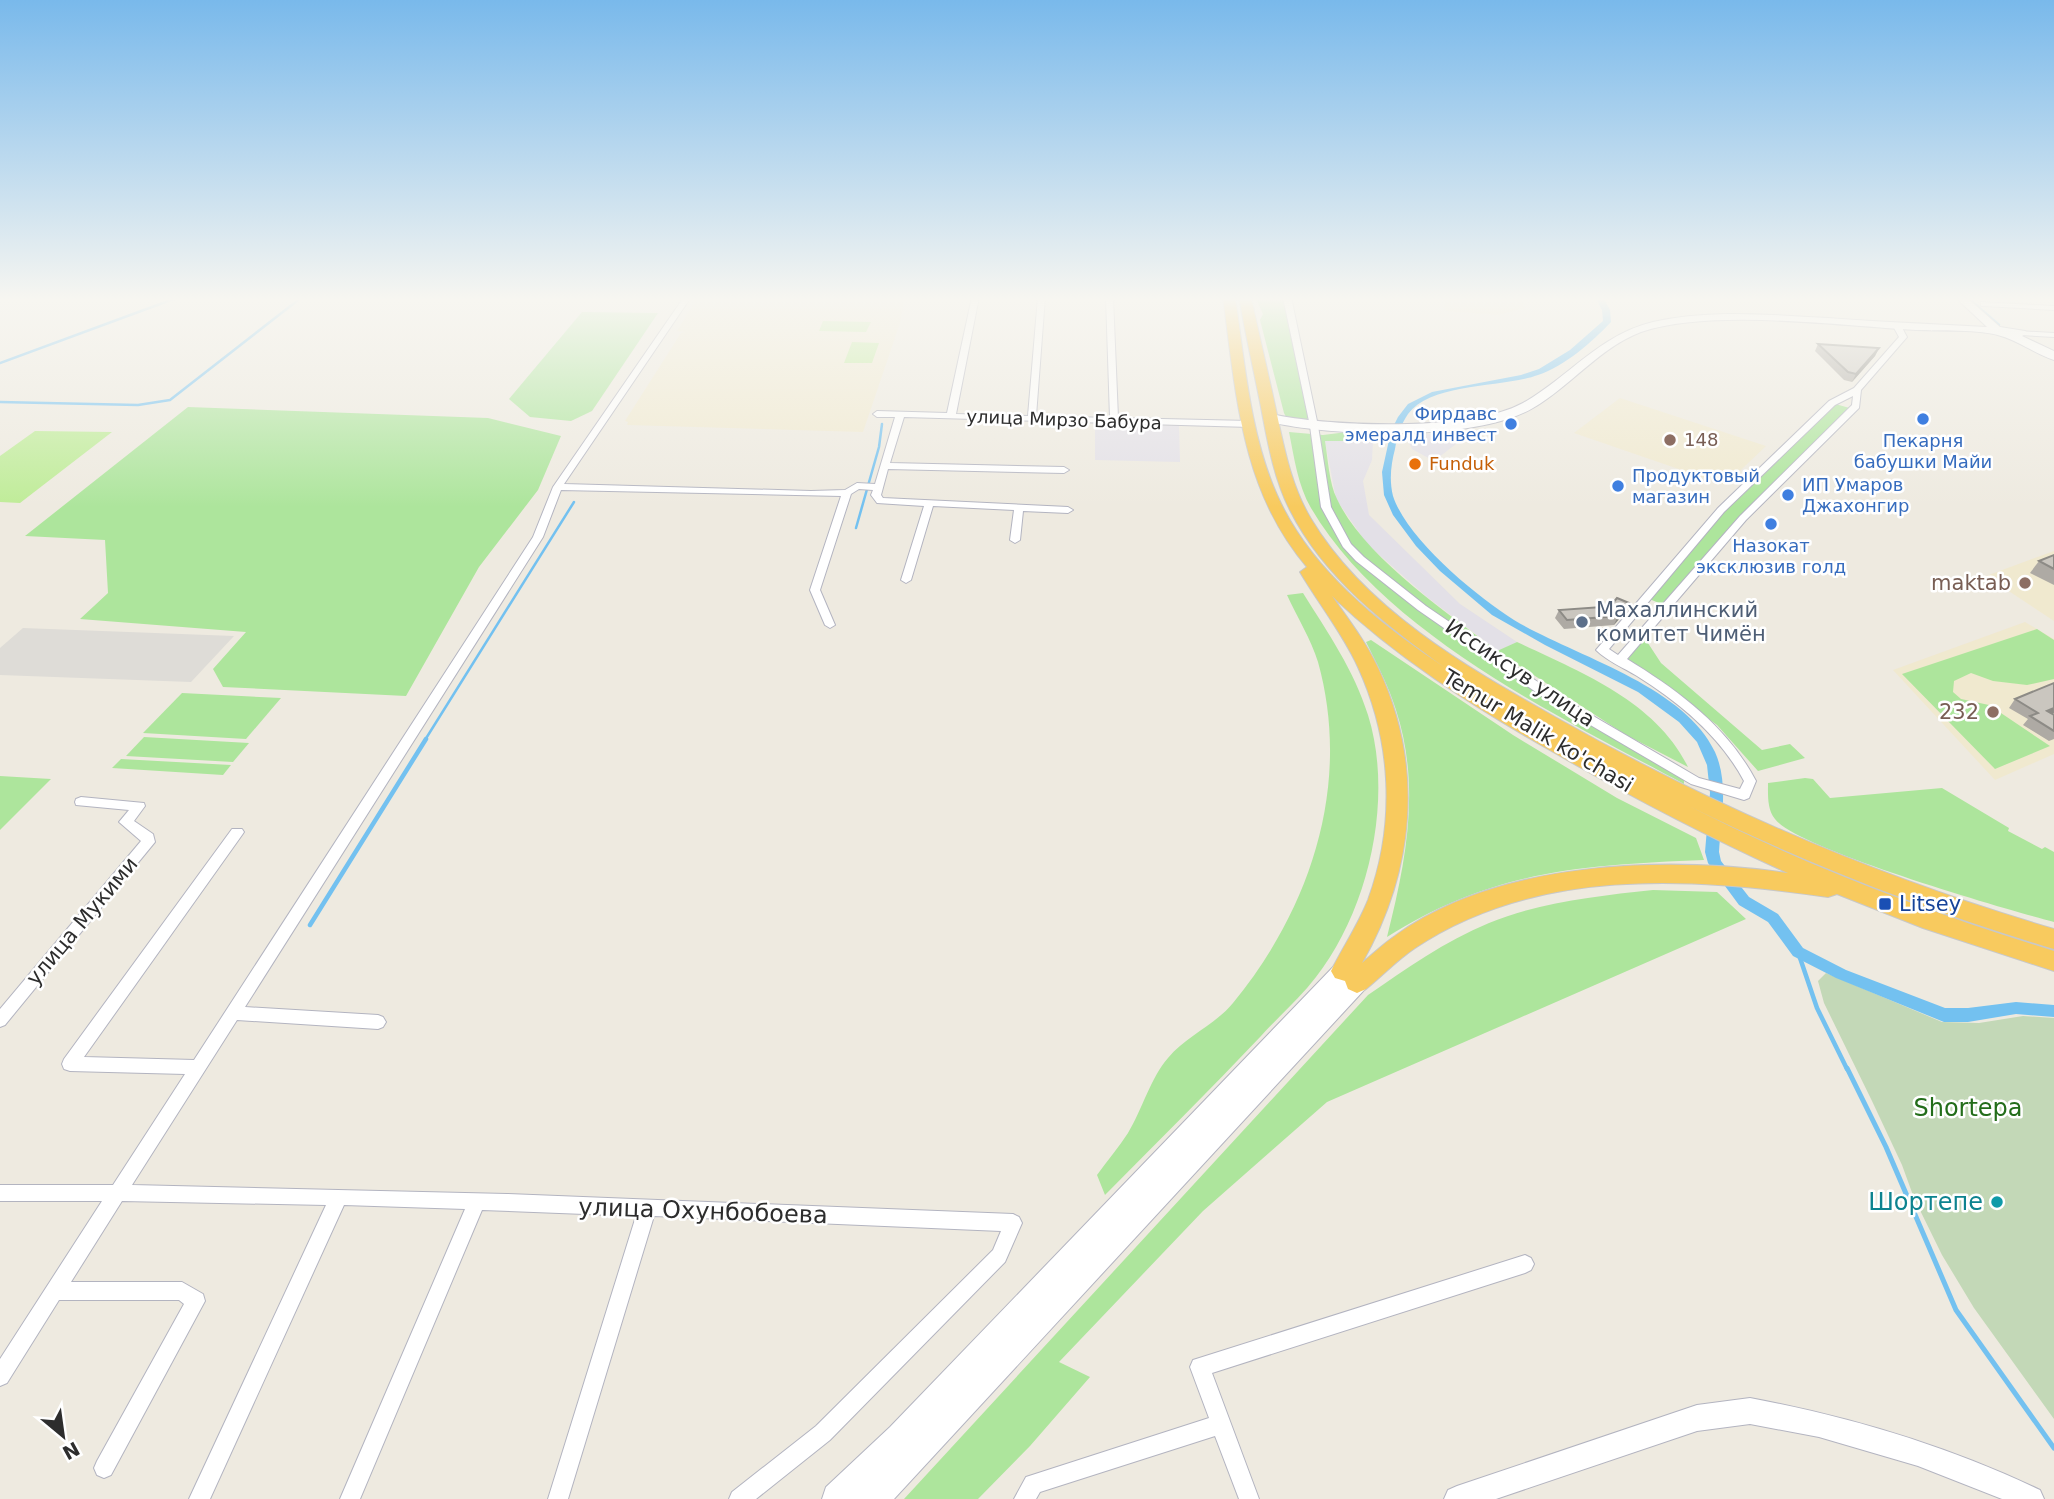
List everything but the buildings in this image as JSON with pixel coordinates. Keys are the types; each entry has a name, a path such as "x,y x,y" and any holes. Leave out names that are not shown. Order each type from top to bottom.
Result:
{"highway":[{"name":"Temur Malik ko'chasi","path":"1241,367 1264,483 1285,527 1302,551 1335,587 1376,625 1418,657 1513,719 1858,894 2054,961"},
{"name":"Temur Malik ko'chasi","path":"1260,367 1289,490 1305,523 1334,562 1390,615 1439,654 1498,693 1628,767 1701,813"},
{"path":"1285,527 1316,585 1343,623 1368,667 1387,714 1397,758 1399,807 1385,886 1350,976"},
{"name":"Temur Malik ko'chasi","path":"1726,825 1900,891 2054,939"},
{"path":"1350,976 1373,966 1411,938 1455,915 1510,894 1544,885 1596,877 1706,873 1858,894"}],"main road":[{"path":"1273,426 1292,428 1468,424 1518,411 1577,367"},
{"path":"838,1499 1350,976"},
{"path":"872,1499 1350,976"}],"street":[{"path":"0,1376 537,537 558,487 640,367"},
{"path":"951,416 961,367"},
{"path":"1032,418 1036,367"},
{"path":"1112,367 1114,421"},
{"name":"Иссиксув улица","path":"1302,367 1326,507 1337,531 1360,559 1422,608 1550,696 1616,737 1695,780 1744,794 1751,781 1733,752 1692,712 1602,650 1721,510 1832,403 1857,390"},
{"path":"1620,660 1743,518 1856,406 1857,390 1877,367"},
{"name":"улица Мирзо Бабура","path":"877,414 1250,424"},
{"path":"900,415 878,487 877,497 883,502 1068,510"},
{"path":"884,466 1064,470"},
{"path":"558,487 847,493 857,486 878,487"},
{"path":"830,625 816,590 847,493"},
{"path":"906,580 929,504"},
{"path":"1015,540 1019,508"},
{"name":"улица Мукими","path":"0,1020 148,842 148,837 126,822 139,806 81,803"},
{"path":"198,1067 70,1064 237,832"},
{"path":"232,1013 378,1022"},
{"name":"улица Охунбобоева","path":"0,1193 117,1192 477,1202 1013,1223 999,1256 822,1433 738,1499"},
{"path":"199,1499 338,1198"},
{"path":"350,1499 477,1202"},
{"path":"558,1499 647,1209"},
{"path":"1249,1499 1200,1367 1525,1264"},
{"path":"54,1292 182,1290 196,1301 104,1468"},
{"path":"1458,1499 1697,1418 1750,1411 1819,1424 1918,1453 1985,1478 2031,1499"},
{"path":"1024,1499 1033,1484 1221,1424"}],"shaded area":[{"path":"659,367 885,367 863,432 627,425 628,422 625,421"},
{"name":"148","path":"1620,398 1766,446 1725,485 1574,433"},
{"path":"1095,423 1179,426 1180,462 1095,460"},
{"path":"1470,433 1434,461 1412,449 1405,435"},
{"path":"1325,441 1373,441 1372,460 1363,481 1369,515 1460,604 1517,642 1498,651 1427,597 1367,544 1336,499"},
{"name":"maktab","path":"2054,551 2054,621 1986,576"},
{"name":"232","path":"2025,622 2054,639 2054,754 1995,780 1893,670"},
{"path":"23,628 234,636 191,682 0,675 0,648"}],"green space":[{"path":"536,367 622,367 592,411 571,421 530,417 509,399"},
{"path":"1272,367 1301,367 1311,414 1307,419 1287,419"},
{"path":"1832,403 1853,409 1767,493 1666,606 1647,598 1721,510"},
{"path":"188,407 488,418 561,436 538,490 479,567 406,696 223,687 213,669 246,632 80,619 108,593 105,540 25,536"},
{"path":"35,431 112,432 20,503 0,502 0,456"},
{"path":"1289,432 1375,435 1373,441 1325,441 1334,493 1366,542 1408,582 1497,651 1517,642 1590,677 1636,706 1657,724 1688,767 1626,735 1498,652 1488,655 1548,699 1684,778 1684,784 1478,668 1428,633 1383,594 1343,553 1311,508 1300,481"},
{"path":"1303,593 1340,652 1355,683 1368,715 1375,747 1377,816 1372,852 1363,886 1335,950 1310,985 1105,1195 1097,1175 1128,1133 1157,1074 1175,1050 1226,1011 1260,966 1284,927 1303,886 1318,843 1327,798 1330,753 1327,708 1318,662 1287,595"},
{"path":"2037,629 2054,640 2054,679 2027,685 1993,681 1971,673 1954,681 1953,692 1961,699 1989,705 2050,746 1995,769 1902,674"},
{"path":"1644,637 1661,663 1762,750 1790,744 1805,758 1758,771 1717,725 1628,659"},
{"path":"1371,640 1513,735 1617,798 1696,838 1704,860 1618,865 1540,875 1464,897 1387,937 1405,852 1408,767 1404,739 1393,701 1366,642"},
{"path":"182,693 281,698 246,739 143,733"},
{"path":"144,737 249,743 233,762 126,756"},
{"path":"121,759 231,765 223,775 112,768"},
{"path":"0,776 51,779 0,830"},
{"path":"1813,779 1830,798 1942,788 2009,828 2008,831 2042,849 2045,847 2054,852 2054,922 1861,862 1791,832 1772,815 1768,802 1768,783"},
{"path":"1653,890 1717,892 1746,919 1327,1102 1203,1211 1059,1362 1090,1377 1030,1446 978,1499 904,1499 1368,995 1441,947 1489,923 1549,905"},
{"name":"Shortepa","path":"1826,973 1942,1022 1979,1023 2023,1016 2054,1018 2054,1419 1974,1308 1942,1255 1824,1003 1818,981"}],"waterway":[{"path":"0,402 138,405 170,400 212,367"},
{"path":"1549,367 1521,377 1452,389 1421,399 1411,406 1395,431 1386,472 1386,484 1392,505 1404,525 1444,569 1496,613 1548,643 1642,689 1684,720 1701,739 1714,765 1717,793 1712,852 1715,863 1744,901 1773,918 1798,952 1841,974 1944,1015 1968,1015 2016,1008 2054,1011"},
{"path":"856,528 879,447 882,424"},
{"path":"425,740 574,502"},
{"path":"310,925 426,739"},
{"path":"1798,952 1817,1008 1847,1069"},
{"path":"1847,1068 1886,1147 1956,1310 2054,1448"}],"place":[{"name":"Пекарня бабушки Майи","path":"1923,419"},
{"name":"Фирдавс эмералд инвест","path":"1511,424"},
{"name":"148","path":"1670,440"},
{"name":"Funduk","path":"1415,464"},
{"name":"Продуктовый магазин","path":"1618,486"},
{"name":"ИП Умаров Джахонгир","path":"1788,495"},
{"name":"Назокат эксклюзив голд","path":"1771,524"},
{"name":"maktab","path":"2025,583"},
{"name":"Махаллинский комитет Чимён","path":"1582,622"},
{"name":"232","path":"1993,712"},
{"name":"Litsey","path":"1885,904"},
{"name":"Шортепе","path":"1997,1202"}]}
